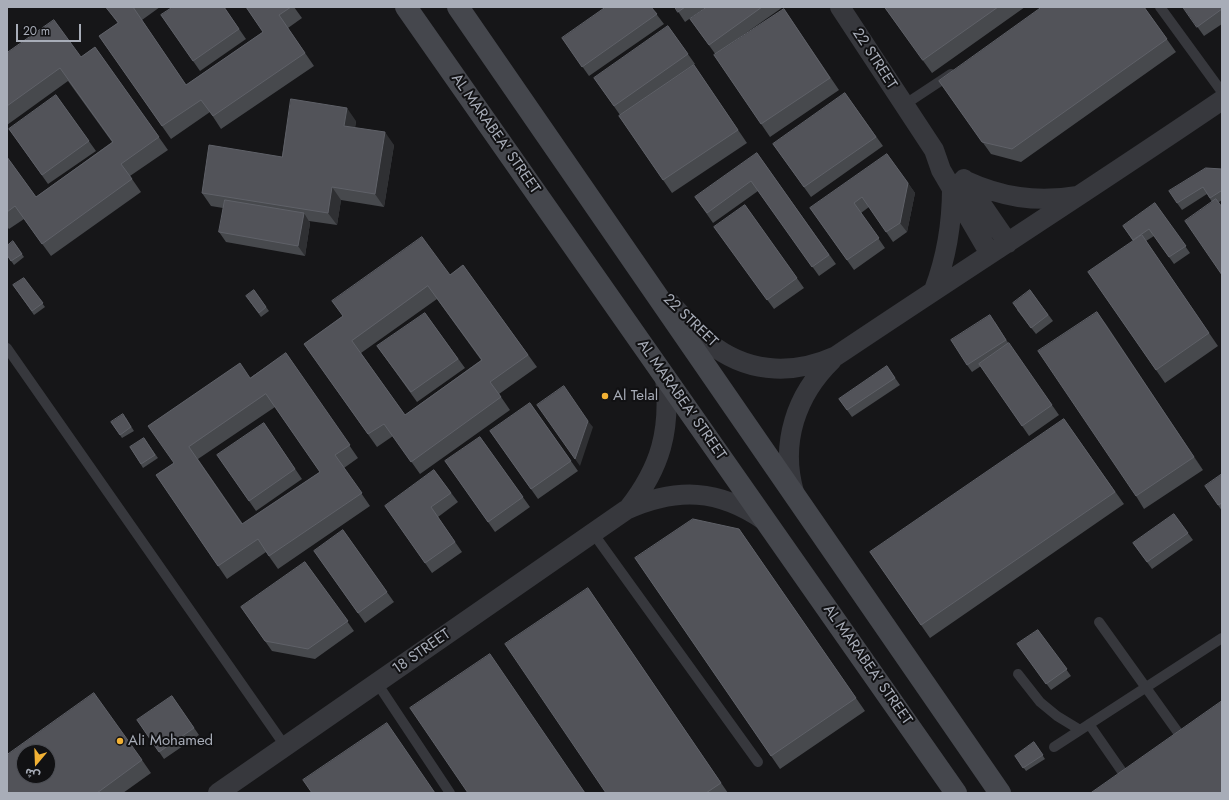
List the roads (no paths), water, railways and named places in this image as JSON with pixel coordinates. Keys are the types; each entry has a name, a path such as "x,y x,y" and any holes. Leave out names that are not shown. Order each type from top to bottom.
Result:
{"main road":[{"name":"AL MARABEA' STREET","path":"406,7 956,793"},
{"path":"458,7 795,498 1000,793"}],"street":[{"name":"22 STREET","path":"840,7 934,150 941,170 958,184 1008,243"},
{"name":"22 STREET","path":"795,498 789,472 788,450 794,417 807,390 815,378 836,356 934,290 1082,195 1222,100"},
{"name":"22 STREET","path":"958,184 1034,200 1058,199 1082,195"},
{"name":"22 STREET","path":"958,184 990,254"},
{"path":"934,290 947,250 952,208 958,184"},
{"name":"22 STREET","path":"641,273 705,339 727,355 740,361 752,365 780,369 809,366 836,356"},
{"name":"18 STREET","path":"626,510 643,490 660,455 668,416 665,377"},
{"name":"18 STREET","path":"218,793 626,510 653,499 688,494 709,496 730,501 749,510 767,522"}],"lane":[{"path":"1160,7 1222,92"},
{"path":"904,105 957,69"},
{"path":"7,348 285,746"},
{"path":"593,533 758,762"},
{"path":"1099,622 1182,738"},
{"path":"1054,747 1222,638"},
{"path":"1018,674 1040,702 1057,716 1080,730"},
{"path":"377,683 450,793"},
{"path":"1088,724 1123,773"}],"place":[{"name":"Al Telal","path":"605,396"},
{"name":"Ali Mohamed","path":"120,741"}]}
